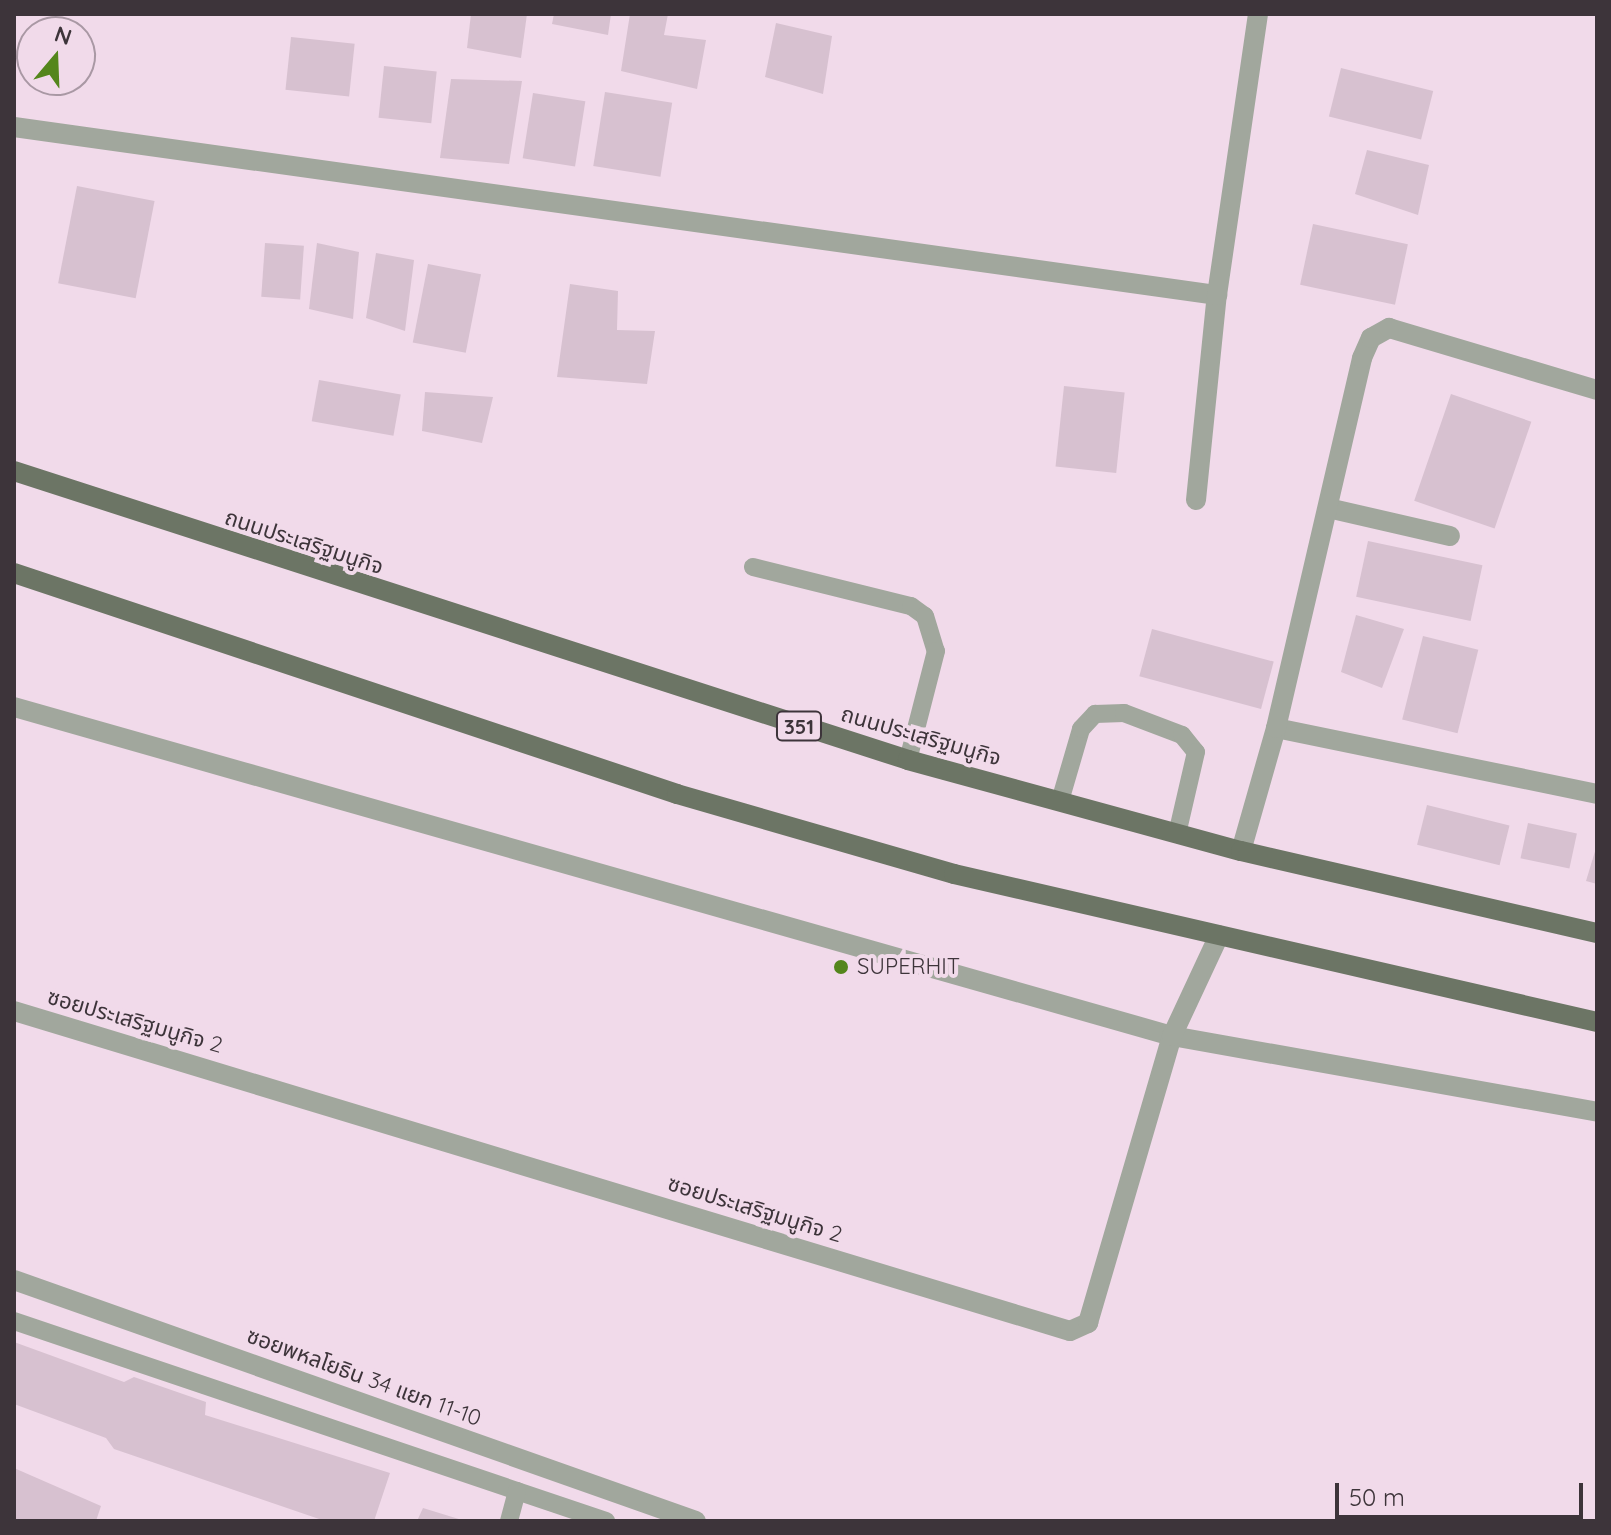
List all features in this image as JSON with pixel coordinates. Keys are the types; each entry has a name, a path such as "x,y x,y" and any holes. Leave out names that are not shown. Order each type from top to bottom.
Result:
{"main road":[{"name":"ถนนประเสริฐมนูกิจ","path":"14,471 908,760 1241,851 1597,933"},
{"path":"14,573 677,794 954,874 1597,1022"}],"street":[{"path":"1196,500 1217,295 1258,14"},
{"path":"14,127 1217,295"},
{"path":"1241,851 1276,728 1362,358 1371,338 1389,328 1597,390"},
{"path":"1328,508 1450,536"},
{"path":"14,707 1172,1036 1597,1112"},
{"path":"1276,728 1597,794"},
{"name":"ซอยประเสริฐมนูกิจ 2","path":"14,1011 1070,1331 1088,1323 1172,1036 1219,935"},
{"name":"ซอยพหลโยธิน 34 แยก 11-10","path":"14,1280 696,1521"}],"lane":[{"path":"753,567 911,606 925,616 936,651 908,760"},
{"path":"1060,801 1081,729 1095,714 1124,713 1182,735 1196,752 1177,834"},
{"path":"14,1321 606,1521"},
{"path":"509,1521 517,1491"}],"building":[{"path":"471,14 527,14 521,58 467,48"},
{"path":"554,14 611,14 608,35 552,24"},
{"path":"630,14 668,14 664,35 706,40 697,89 621,71"},
{"path":"776,23 832,36 823,94 765,77"},
{"path":"291,37 355,44 349,96 285,90"},
{"path":"384,66 437,72 431,123 379,118"},
{"path":"1341,68 1433,91 1421,139 1329,117"},
{"path":"451,79 522,81 509,164 440,158"},
{"path":"605,92 672,103 660,177 593,166"},
{"path":"533,93 585,101 575,166 523,158"},
{"path":"1367,150 1429,165 1418,215 1355,194"},
{"path":"77,186 155,201 136,298 58,283"},
{"path":"1313,224 1408,244 1395,305 1300,285"},
{"path":"265,243 304,246 300,300 261,297"},
{"path":"317,243 359,252 353,319 309,309"},
{"path":"376,253 414,260 405,331 366,318"},
{"path":"428,264 481,274 466,353 413,343"},
{"path":"570,284 618,291 617,330 655,331 647,384 557,377"},
{"path":"319,380 401,394 393,436 312,421"},
{"path":"1064,386 1125,392 1116,473 1056,467"},
{"path":"425,392 493,397 482,443 422,431"},
{"path":"1451,394 1531,422 1495,529 1414,501"},
{"path":"1368,541 1482,565 1471,621 1356,597"},
{"path":"1356,615 1404,629 1382,688 1341,672"},
{"path":"1152,629 1274,662 1261,709 1139,676"},
{"path":"1423,636 1478,650 1458,733 1402,719"},
{"path":"1427,805 1509,826 1500,865 1417,845"},
{"path":"1528,823 1577,833 1569,869 1521,858"},
{"path":"1597,849 1597,884 1586,881"},
{"path":"14,1342 124,1382 134,1377 206,1402 205,1415 390,1473 374,1521 325,1521 114,1449 106,1438 14,1404"},
{"path":"14,1468 101,1506 96,1521 14,1521"},
{"path":"423,1508 462,1520 462,1521 417,1521"}],"place":[{"name":"SUPERHIT","path":"841,967"}]}
